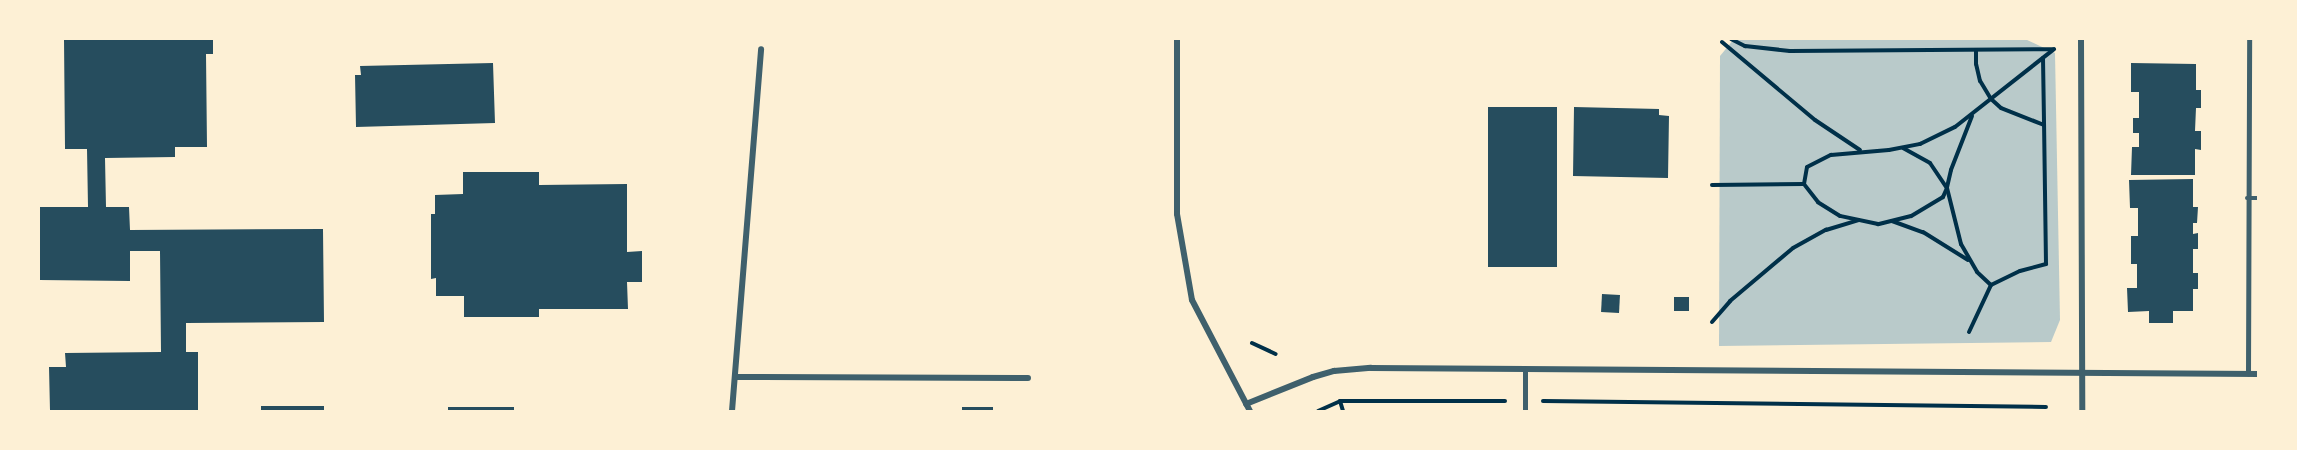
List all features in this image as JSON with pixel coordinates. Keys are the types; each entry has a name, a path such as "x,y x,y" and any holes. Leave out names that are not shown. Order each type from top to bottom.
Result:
{"street":[{"path":"1177,39 1177,214 1192,300 1250,411"},
{"path":"2081,39 2082,411"},
{"path":"732,411 760,49"},
{"path":"1246,404 1313,377 1334,371 1371,368 2258,375"},
{"path":"735,377 1028,378"}],"lane":[{"path":"2248,374 2249,39"},
{"path":"2247,198 2258,198"},
{"path":"1525,369 1525,411"}],"path":[{"path":"1731,39 1745,46 1790,51 2054,49 1955,128 1920,144 1904,148 1830,155 1808,167 1804,184"},
{"path":"1722,42 1815,120 1862,151"},
{"path":"1976,50 1980,81 1991,99 2001,108 2044,125"},
{"path":"1969,332 1991,285 2020,271 2046,264 2043,58"},
{"path":"1804,184 1818,202 1840,216 1878,224 1911,216 1930,207 1943,197 1972,115"},
{"path":"1904,148 1930,163 1947,188 1961,244 1971,262 1991,285"},
{"path":"1712,185 1804,184"},
{"path":"1712,322 1730,301 1794,248 1826,230 1859,220"},
{"path":"1892,221 1923,231 1971,262"},
{"path":"1252,344 1276,354"},
{"path":"1340,401 1343,411"},
{"path":"1318,411 1340,401 2046,407"}],"shaded area":[{"path":"1734,39 2025,39 2055,53 2060,320 2051,342 1719,346 1720,56"}],"building":[{"path":"64,39 213,39 213,54 206,54 207,147 175,147 175,157 105,158 106,207 129,207 130,230 323,229 324,322 186,323 186,352 198,352 198,411 50,411 49,367 66,367 65,353 161,352 160,251 130,251 130,281 39,280 39,207 88,207 87,149 65,149"},
{"path":"493,63 495,123 356,127 355,75 361,75 360,66"},
{"path":"2131,63 2196,64 2196,90 2201,90 2201,108 2196,108 2195,131 2201,131 2201,150 2195,149 2195,175 2131,175 2132,147 2139,147 2139,133 2133,133 2133,118 2139,118 2139,92 2131,92"},
{"path":"1488,107 1557,107 1557,267 1488,267"},
{"path":"1574,107 1659,109 1659,115 1669,116 1668,178 1573,176"},
{"path":"463,172 539,172 539,185 627,184 627,252 642,251 642,282 627,282 628,309 539,309 539,317 464,317 464,296 436,296 436,278 431,279 431,214 435,214 435,195 463,194"},
{"path":"2193,179 2193,207 2198,207 2197,223 2193,223 2193,234 2198,233 2198,249 2193,249 2193,273 2198,273 2198,289 2193,289 2193,311 2173,311 2173,323 2149,323 2149,311 2128,312 2127,288 2137,288 2137,264 2131,264 2131,236 2138,236 2138,208 2130,208 2129,180"},
{"path":"1602,294 1620,295 1619,313 1601,312"},
{"path":"1674,297 1689,297 1689,311 1674,311"},
{"path":"261,406 324,406 324,411 261,411"},
{"path":"448,407 514,407 514,411 448,411"},
{"path":"962,407 993,407 993,411 962,411"}]}
